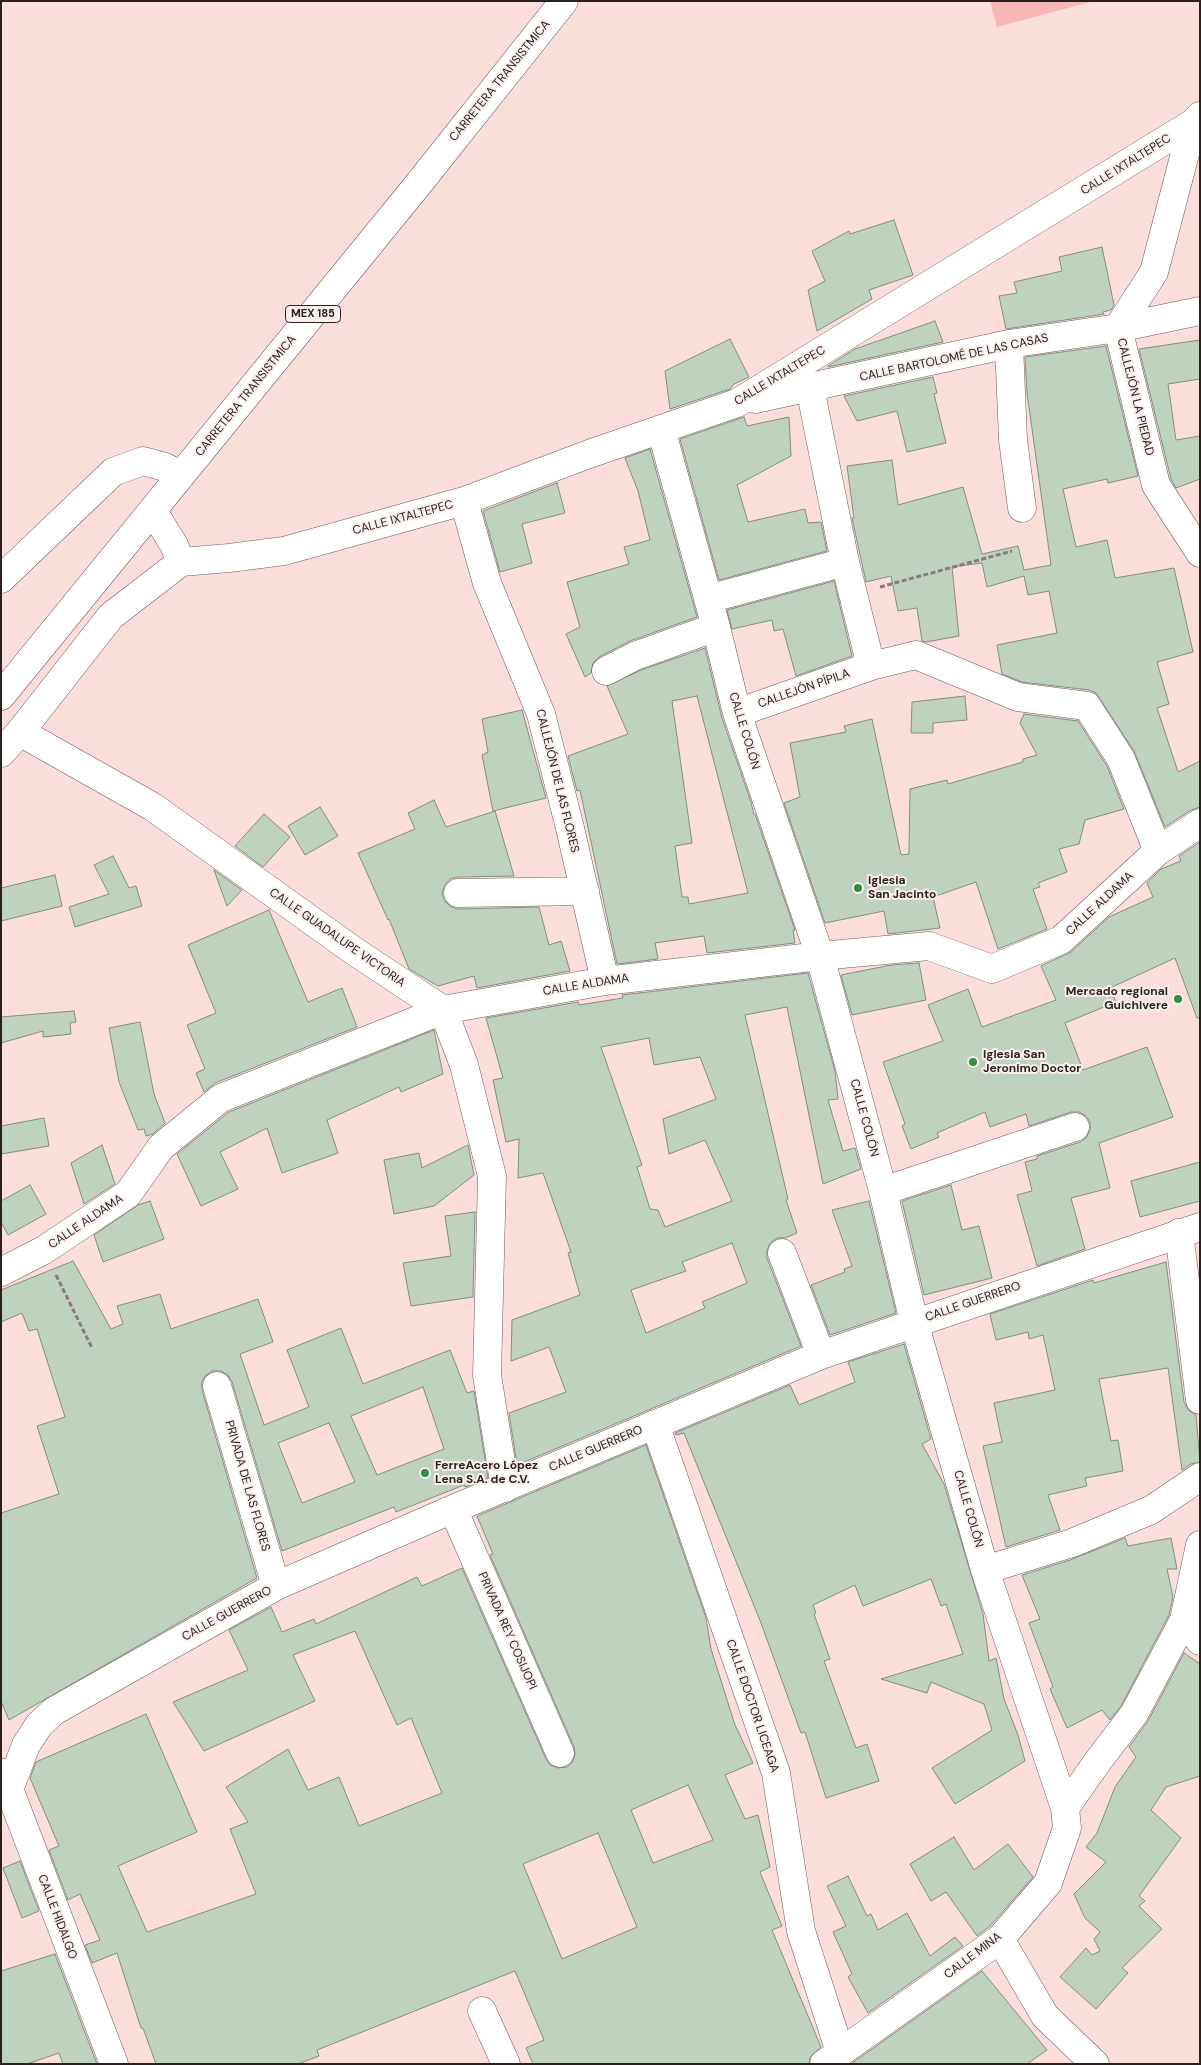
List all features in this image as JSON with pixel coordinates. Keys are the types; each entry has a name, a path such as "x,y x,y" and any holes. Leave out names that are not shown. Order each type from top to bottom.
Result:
{"street":[{"name":"CARRETERA TRANSISTMICA","path":"1,696 210,441 564,1"},
{"name":"CALLEJÓN LA PIEDAD","path":"1196,120 1154,272 1118,328 1156,484 1200,553"},
{"name":"CALLE IXTALTEPEC","path":"181,562 284,551 464,501 737,403 1196,120"},
{"name":"CALLE BARTOLOMÉ DE LAS CASAS","path":"737,403 1009,344 1118,328 1200,311"},
{"path":"1009,344 1013,440 1022,508"},
{"path":"810,388 845,562 872,666"},
{"name":"CALLE COLÓN","path":"661,429 716,627 737,712 820,956 884,1190 914,1322 985,1570 1066,1808"},
{"path":"1,579 113,472 143,461 165,466 180,476"},
{"name":"CALLEJÓN DE LAS FLORES","path":"464,501 487,583 542,714 605,981"},
{"path":"1,753 20,732 111,616 181,562 174,545 153,511"},
{"path":"708,599 845,562"},
{"path":"606,672 635,656 716,627"},
{"name":"CALLEJÓN PÍPILA","path":"737,712 872,666 916,655 1018,697 1086,706 1121,760 1158,851"},
{"name":"CALLE GUADALUPE VICTORIA","path":"20,732 153,807 354,951 443,1010"},
{"name":"CALLE ALDAMA","path":"1,1272 44,1250 128,1194 161,1147 221,1098 443,1010 605,981 820,956 928,946 992,969 1061,940 1158,851 1199,826"},
{"path":"458,893 585,891"},
{"path":"443,1010 464,1065 492,1176 487,1375 505,1488"},
{"path":"884,1190 1075,1126"},
{"path":"1189,1230 1200,1396"},
{"name":"CALLE GUERRERO","path":"4,1784 39,1726 54,1711 276,1586 453,1509 821,1355 1189,1230"},
{"path":"782,1254 821,1355"},
{"name":"PRIVADA DE LAS FLORES","path":"217,1386 276,1586"},
{"name":"CALLE DOCTOR LICEAGA","path":"655,1424 776,1773 801,1931 832,2058"},
{"path":"985,1570 1072,1543 1151,1510 1200,1477"},
{"name":"PRIVADA REY COSIJOPI","path":"453,1509 560,1753"},
{"path":"1066,1808 1098,1760 1134,1714 1192,1631 1200,1545"},
{"name":"CALLE HIDALGO","path":"4,1784 114,2064"},
{"name":"CALLE MINA","path":"832,2058 1000,1939 1048,1883 1067,1828 1066,1808"},
{"path":"1000,1939 1045,2016 1095,2064"},
{"path":"482,2011 506,2064"}],"path":[{"path":"853,595 1012,551"},
{"path":"44,1250 92,1348"}],"shaded area":[{"path":"990,1 1094,1 997,27"}],"building":[{"path":"894,220 913,275 869,290 872,299 817,331 808,290 825,281 812,251 849,231 850,234"},
{"path":"1102,247 1114,305 1111,310 1103,312 1104,314 1006,329 999,296 1017,293 1014,282 1062,271 1059,257"},
{"path":"935,321 943,342 828,367 855,349"},
{"path":"730,339 749,377 734,384 730,389 670,409 665,371"},
{"path":"1200,340 1200,379 1168,384 1176,440 1200,436 1200,479 1176,488 1171,479 1139,349"},
{"path":"1106,346 1138,476 1108,483 1107,479 1063,489 1076,547 1107,540 1115,578 1174,568 1193,652 1157,662 1169,704 1157,708 1178,772 1200,761 1200,807 1191,810 1165,827 1134,751 1096,693 1089,690 1022,682 1002,674 997,645 1057,633 1049,591 1028,595 1024,576 987,587 982,563 952,567 959,636 926,642 922,641 917,608 898,611 891,576 866,582 852,518 854,518 847,466 892,460 898,505 963,487 982,554 1018,546 1024,570 1051,565 1027,393 1025,357"},
{"path":"933,377 937,393 934,394 946,443 907,452 897,411 857,421 844,396"},
{"path":"744,417 747,426 789,417 791,456 737,485 748,522 805,509 808,523 821,522 827,551 719,580 680,439"},
{"path":"650,449 697,617 630,641 599,657 593,663 591,673 585,677 566,634 580,627 567,582 629,564 624,547 650,540 638,491 625,458"},
{"path":"557,483 565,513 522,524 532,563 500,572 483,511"},
{"path":"834,581 852,656 796,676 783,629 774,631 772,620 732,629 727,610"},
{"path":"705,648 722,718 795,930 793,930 795,943 707,953 704,936 655,943 658,959 617,964 580,790 577,791 568,756 628,734 607,686 641,670","holes":["697,696 748,893 689,904 688,897 682,897 675,846 692,843 672,701"]},
{"path":"965,696 967,720 933,723 933,733 911,733 912,702"},
{"path":"522,710 546,798 493,811 482,755 488,752 482,719"},
{"path":"1024,714 1078,721 1107,766 1124,809 1085,820 1079,844 1059,849 1067,872 1038,883 1040,887 1033,889 1047,929 998,949 976,882 933,897 940,928 888,934 884,911 825,923 784,803 800,797 790,743 846,732 844,726 872,719 901,855 909,854 910,789 947,780 948,784 1023,762 1023,759 1037,755 1020,723"},
{"path":"434,800 446,827 495,811 514,876 458,877 450,879 444,886 442,894 445,901 451,907 458,909 539,907 549,945 561,941 570,971 477,988 474,976 438,986 409,969 389,919 358,853 415,829 408,813"},
{"path":"320,807 338,836 305,855 288,826"},
{"path":"264,814 290,837 263,867 235,846"},
{"path":"1200,842 1200,1018 1197,1018 1175,958 1110,988 1116,1002 1065,1023 1083,1070 1147,1047 1173,1117 1099,1143 1110,1188 1071,1198 1085,1249 1037,1266 1017,1195 1032,1191 1025,1162 1037,1159 1037,1156 1080,1142 1086,1138 1090,1130 1090,1122 1086,1116 1079,1112 1071,1112 1029,1126 1026,1114 990,1127 985,1112 937,1133 939,1137 911,1149 902,1126 905,1124 883,1062 943,1041 928,1005 968,989 982,1027 1056,1000 1041,966 1071,952 1109,917 1153,897 1147,883 1161,869 1181,861 1179,856"},
{"path":"113,856 129,888 136,886 142,906 75,927 69,907 109,894 94,865"},
{"path":"214,870 242,890 227,906"},
{"path":"55,875 62,906 1,921 1,888"},
{"path":"269,910 308,1002 342,988 357,1027 215,1083 204,1092 196,1073 205,1069 187,1025 216,1013 188,945"},
{"path":"919,963 926,1000 852,1015 841,975 891,965"},
{"path":"808,973 835,1071 838,1099 828,1100 843,1151 855,1148 861,1169 823,1184 787,1007 745,1015 788,1199 786,1200 797,1233 785,1238 777,1238 770,1243 767,1250 767,1258 801,1346 517,1465 509,1413 566,1392 549,1347 511,1361 512,1320 580,1295 568,1253 571,1252 543,1173 518,1178 519,1139 506,1142 493,1080 503,1078 486,1018 578,1002 579,1005 623,998 622,995","holes":["649,1038 654,1065 700,1057 716,1099 663,1119 669,1154 705,1140 732,1201 665,1227 658,1210 650,1209 637,1167 642,1165 601,1047","732,1243 747,1283 702,1302 705,1308 646,1333 631,1290 686,1271 682,1262"]},
{"path":"74,1011 76,1022 70,1023 71,1034 43,1037 43,1031 1,1043 1,1017"},
{"path":"140,1022 154,1094 165,1123 153,1134 146,1136 144,1129 138,1130 119,1082 109,1028"},
{"path":"434,1030 443,1074 401,1092 399,1087 327,1120 338,1153 282,1173 267,1128 220,1152 238,1189 201,1206 177,1154 229,1112"},
{"path":"44,1118 49,1146 1,1154 1,1126"},
{"path":"102,1145 115,1184 84,1204 71,1163"},
{"path":"468,1145 474,1175 434,1206 394,1214 384,1160 419,1153 422,1168"},
{"path":"1200,1162 1200,1201 1140,1217 1131,1181"},
{"path":"30,1185 46,1214 8,1235 1,1222 1,1201"},
{"path":"951,1185 962,1230 979,1226 992,1278 924,1295 902,1201"},
{"path":"150,1201 164,1239 103,1262 94,1235 138,1205"},
{"path":"869,1201 896,1313 830,1335 811,1285 845,1272 844,1269 852,1266 832,1210"},
{"path":"475,1212 473,1297 411,1306 403,1263 451,1256 445,1216"},
{"path":"73,1261 111,1329 123,1324 117,1306 160,1294 171,1329 258,1299 273,1342 240,1354 264,1425 309,1407 287,1350 341,1328 363,1384 450,1350 467,1393 474,1391 488,1478 465,1487 464,1485 396,1512 394,1507 282,1551 232,1382 228,1375 221,1371 212,1371 205,1376 202,1382 202,1390 257,1578 9,1720 1,1701 1,1513 59,1494 37,1426 65,1417 37,1329 29,1331 22,1313 1,1322 1,1290","holes":["423,1387 444,1449 377,1475 351,1416","329,1423 355,1482 302,1503 278,1443"]},
{"path":"1166,1262 1184,1402 1188,1410 1196,1415 1200,1462 1191,1464 1182,1470 1168,1368 1099,1379 1111,1441 1118,1440 1123,1471 1085,1478 1087,1486 1048,1495 1060,1530 1006,1547 983,1446 1002,1442 994,1403 1055,1390 1043,1335 1029,1339 1028,1332 996,1340 990,1314 1093,1280 1094,1283"},
{"path":"904,1344 931,1439 922,1444 944,1484 983,1614 989,1661 996,1658 1004,1699 1018,1735 1025,1761 955,1804 932,1768 992,1730 984,1704 931,1682 927,1693 881,1679 963,1654 946,1604 941,1606 931,1579 863,1606 855,1585 813,1605 816,1613 814,1614 830,1659 824,1661 856,1748 867,1744 879,1781 826,1798 805,1732 801,1733 761,1623 684,1433 676,1435 675,1433 790,1385 799,1405 855,1382 848,1362"},
{"path":"646,1445 706,1618 711,1649 735,1725 753,1763 725,1775 745,1819 758,1815 770,1867 760,1872 782,1926 772,1930 821,2047 810,2057 809,2064 533,2064 526,2048 544,2040 515,1971 317,2050 319,2056 298,2064 156,2064 143,2028 141,2028 117,1953 92,1963 85,1945 100,1940 80,1894 68,1900 49,1850 59,1846 30,1778 36,1762 146,1714 197,1832 118,1866 147,1932 256,1894 230,1829 248,1822 226,1787 288,1749 308,1790 339,1777 359,1826 442,1793 411,1718 397,1725 355,1631 293,1655 315,1701 204,1751 173,1702 248,1670 229,1630 271,1607 282,1632 314,1619 316,1624 417,1577 422,1586 462,1568 546,1759 550,1765 558,1768 567,1767 572,1763 575,1755 574,1747 490,1555 493,1554 477,1516","holes":["688,1785 713,1840 653,1863 631,1810","598,1833 637,1927 562,1959 523,1864"]},
{"path":"1125,1538 1128,1546 1171,1538 1177,1569 1167,1569 1173,1597 1169,1615 1121,1706 1110,1720 1102,1710 1067,1728 1050,1689 1053,1687 1029,1623 1040,1619 1022,1575 1070,1560"},
{"path":"1184,1653 1200,1664 1200,1776 1166,1787 1151,1810 1181,1838 1139,1896 1145,1901 1139,1906 1162,1929 1122,1968 1128,1973 1096,2009 1060,1977 1086,1948 1092,1955 1100,1951 1094,1939 1100,1932 1085,1918 1074,1894 1106,1862 1086,1847 1097,1833 1115,1787 1136,1757 1129,1747 1148,1721"},
{"path":"954,1837 974,1870 1008,1844 1033,1877 989,1927 977,1936 946,1892 931,1901 910,1864"},
{"path":"20,1861 39,1911 22,1918 3,1868"},
{"path":"848,1876 867,1916 871,1914 878,1930 907,1913 930,1956 955,1937 963,1946 868,2013 848,1977 852,1974 833,1932 846,1926 827,1886"},
{"path":"55,1954 97,2064 63,2064 59,2053 27,2064 1,2064 1,1971"},
{"path":"982,1971 1047,2050 1027,2064 851,2064"}],"place":[{"name":"iglesia San Jacinto","path":"858,888"},
{"name":"Mercado regional Guichivere","path":"1178,999"},
{"name":"Iglesia San Jeronimo Doctor","path":"973,1062"},
{"name":"FerreAcero López Lena S.A. de C.V.","path":"425,1473"}]}
